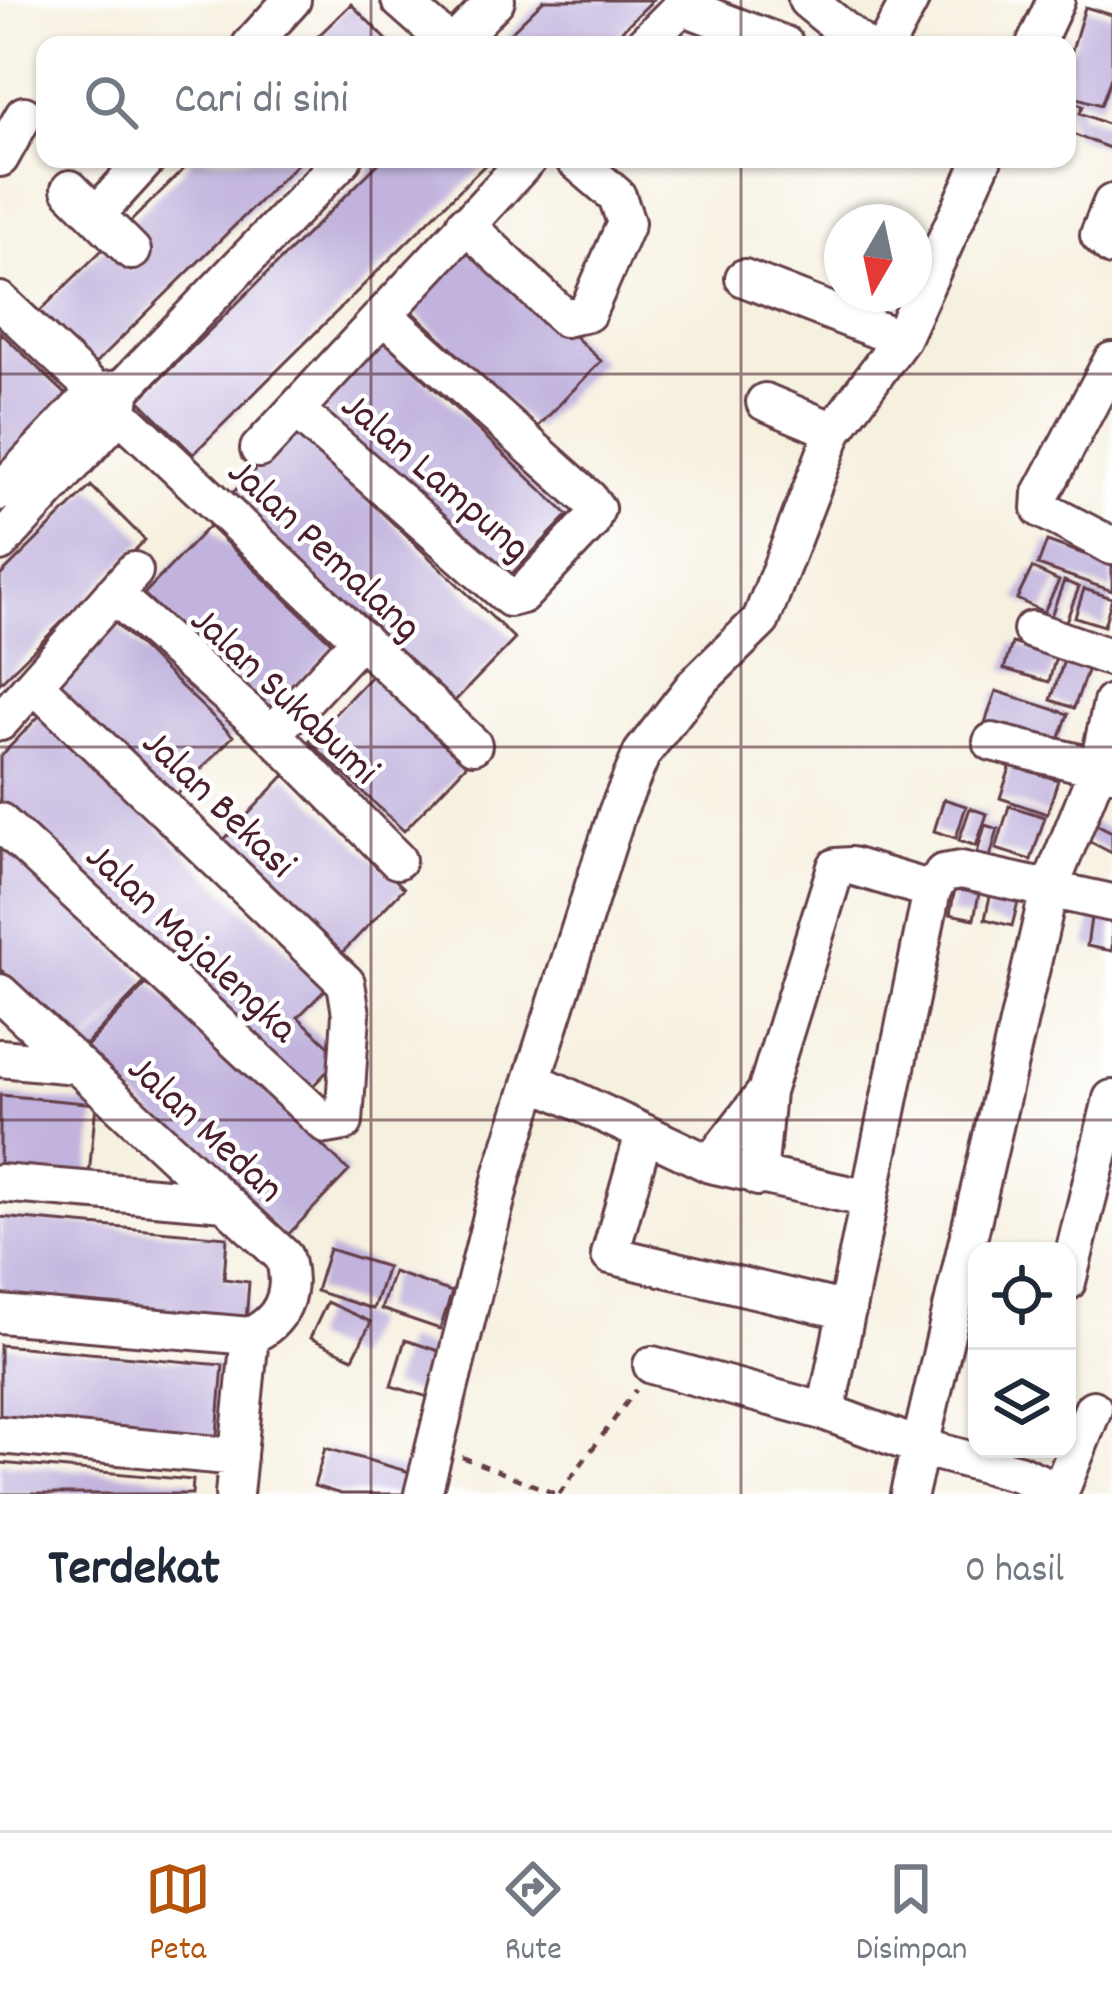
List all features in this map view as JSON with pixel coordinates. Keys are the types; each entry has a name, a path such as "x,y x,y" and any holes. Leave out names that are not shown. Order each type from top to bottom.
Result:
{"street":[{"path":"259,36 292,0"},
{"path":"400,0 442,36"},
{"path":"461,36 496,0"},
{"path":"808,0 851,36"},
{"path":"891,36 910,0"},
{"path":"1039,36 1055,0"},
{"path":"652,36 685,3 764,36"},
{"path":"0,158 24,115"},
{"path":"132,251 83,202 134,168"},
{"path":"0,492 112,399 335,168"},
{"path":"259,449 519,168"},
{"path":"465,224 565,318 587,314 626,223 616,196 584,168"},
{"path":"423,1494 493,1206 617,813 642,753 695,685 761,620 834,431 901,339 979,168"},
{"path":"1112,202 1100,236 1112,247"},
{"path":"744,278 901,339"},
{"name":"Jalan Pemalang","path":"0,302 112,399 473,745"},
{"name":"Jalan Lampung","path":"298,412 509,598 522,595 590,523 596,509 386,317"},
{"path":"1112,361 1042,493 1041,509 1112,546"},
{"path":"0,544 112,399"},
{"path":"765,402 834,431"},
{"name":"Jalan Sukabumi","path":"34,684 123,583 397,860"},
{"path":"1032,630 1112,658"},
{"path":"272,734 361,639"},
{"path":"0,722 34,684"},
{"name":"Jalan Bekasi","path":"34,684 346,983 348,1116 338,1126 327,1124"},
{"path":"909,1494 1049,890 1105,769 1112,703"},
{"path":"992,742 1105,769"},
{"name":"Jalan Majalengka","path":"0,822 327,1124"},
{"path":"758,1177 766,1092 836,867 932,890"},
{"path":"826,1412 932,890 950,870 1112,904"},
{"name":"Jalan Medan","path":"0,993 287,1265 286,1300 274,1325 250,1336"},
{"path":"0,1058 76,1064"},
{"path":"534,1081 710,1165 869,1199"},
{"path":"710,1165 766,1092"},
{"path":"1076,1245 1112,1099"},
{"path":"644,1137 610,1255 847,1311"},
{"path":"0,1183 225,1202"},
{"path":"0,1314 250,1336 234,1494"},
{"path":"652,1365 826,1412 920,1447 1018,1473 1060,1493 1091,1408"},
{"path":"0,1436 238,1457"}],"path":[{"path":"434,1446 557,1494 609,1433 652,1365"}],"building":[{"path":"544,0 653,0 616,36 507,36"},
{"path":"351,4 383,36 318,36"},
{"path":"1085,7 1112,15 1112,75 1101,105 1076,98 1076,37"},
{"path":"1076,102 1083,106 1080,113 1112,126 1112,149 1076,136"},
{"path":"185,168 293,168 94,365 40,311 106,246 131,271 148,254 123,229"},
{"path":"374,168 482,168 193,454 139,400"},
{"path":"475,242 601,361 536,429 410,309"},
{"path":"0,332 74,402 0,478"},
{"path":"380,337 568,515 503,583 315,404"},
{"path":"294,429 515,639 450,706 229,497"},
{"path":"91,486 145,540 0,683 0,576"},
{"path":"209,526 335,646 270,714 144,594"},
{"path":"1047,541 1112,564 1112,591 1038,565"},
{"path":"1032,568 1059,581 1044,612 1017,599"},
{"path":"1064,581 1079,587 1063,629 1048,624"},
{"path":"1084,589 1112,598 1104,626 1075,617"},
{"path":"108,616 233,736 168,804 42,684"},
{"path":"1012,643 1056,656 1049,682 1004,669"},
{"path":"1065,657 1089,665 1074,708 1051,700"},
{"path":"374,673 468,763 404,831 309,741"},
{"path":"996,691 1068,714 1057,746 985,723"},
{"path":"40,715 327,988 298,1017 341,1057 304,1095 0,806 0,757"},
{"path":"1011,765 1058,780 1047,814 1000,798"},
{"path":"285,775 404,888 339,956 221,843"},
{"path":"944,799 966,806 956,838 934,831"},
{"path":"1009,806 1045,817 1031,860 996,849"},
{"path":"970,808 987,814 976,846 959,840"},
{"path":"1084,818 1112,832 1112,853 1075,834"},
{"path":"985,825 998,829 988,864 975,860"},
{"path":"0,839 147,980 83,1047 0,969"},
{"path":"957,879 981,883 974,919 950,914"},
{"path":"992,887 1020,894 1012,926 985,919"},
{"path":"1091,918 1112,922 1112,951 1087,946"},
{"path":"149,981 349,1171 284,1239 84,1049"},
{"path":"0,1095 96,1104 88,1185 0,1177"},
{"path":"0,1217 227,1237 224,1279 249,1282 246,1321 0,1299"},
{"path":"329,1249 387,1267 373,1309 316,1291"},
{"path":"393,1272 452,1292 440,1329 381,1309"},
{"path":"327,1302 371,1322 353,1358 310,1338"},
{"path":"405,1340 442,1352 428,1397 391,1386"},
{"path":"0,1345 223,1365 216,1446 0,1427"},
{"path":"325,1448 417,1474 411,1494 341,1494 314,1486"},
{"path":"0,1463 193,1480 192,1494 0,1494"}]}
